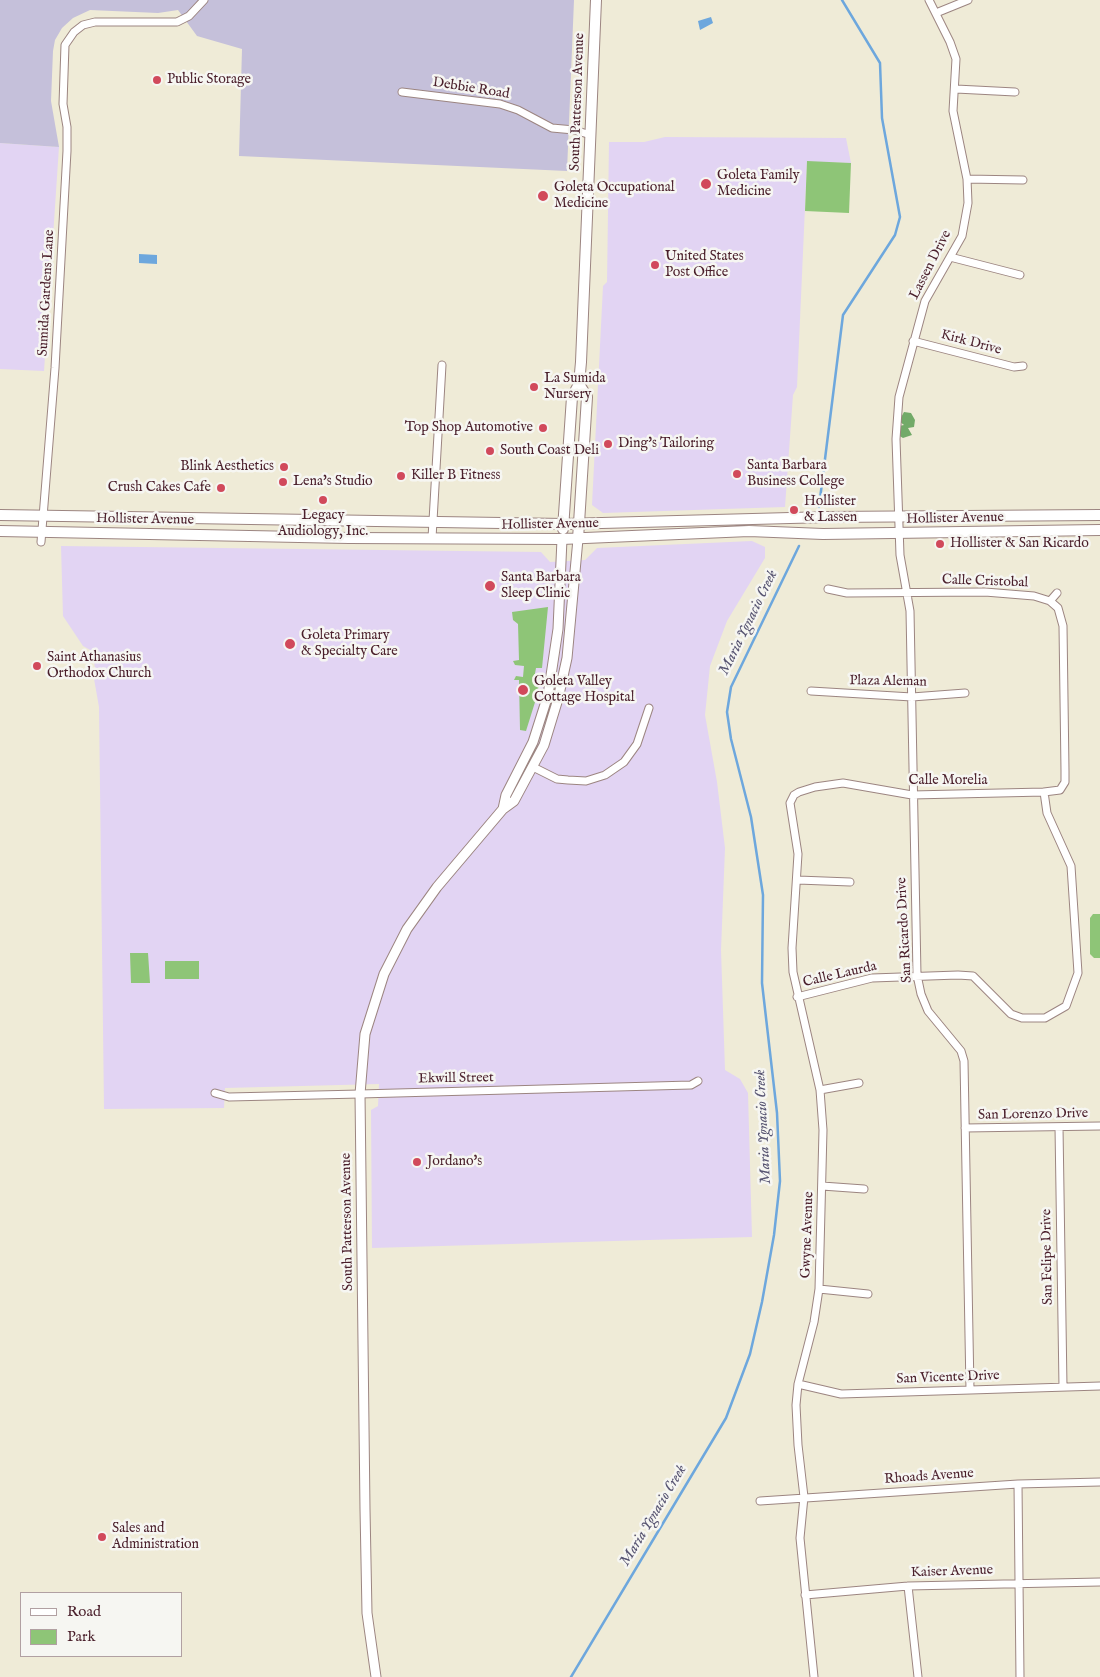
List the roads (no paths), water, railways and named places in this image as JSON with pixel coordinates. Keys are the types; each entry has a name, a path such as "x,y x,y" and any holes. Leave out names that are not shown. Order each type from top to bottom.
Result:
{"main road":[{"name":"South Patterson Avenue","path":"562,539 572,396 579,384 596,0"},
{"name":"South Patterson Avenue","path":"578,539 587,397 579,384"},
{"name":"Hollister Avenue","path":"0,515 564,524 828,517 1100,515"},
{"name":"Hollister Avenue","path":"0,531 42,536 578,539 749,531 823,534 1100,530"}],"street":[{"name":"Sumida Gardens Lane","path":"42,536 67,160 67,127 63,104 65,45 74,32 83,25 95,22 177,22 189,16 204,0"},
{"name":"Lassen Drive","path":"898,516 896,422 899,397 925,301 962,236 966,217 967,179 953,112 956,89 956,60 929,0"},
{"path":"936,13 968,0"},
{"path":"956,89 1015,92"},
{"name":"Debbie Road","path":"402,92 500,104 518,110 552,128 574,130 590,135"},
{"path":"967,179 1023,180"},
{"path":"950,257 1020,275"},
{"name":"Kirk Drive","path":"913,341 1014,367 1023,366"},
{"path":"432,538 442,365"},
{"name":"San Ricardo Drive","path":"898,516 906,593 910,611 912,795 917,975 921,994 928,1011 961,1051 964,1062 970,1390"},
{"name":"South Patterson Avenue","path":"503,809 506,795 533,742 548,695 558,629 562,539"},
{"name":"South Patterson Avenue","path":"376,1677 367,1613 360,1094 362,1058 368,1021 394,952 423,905 503,809 514,801 533,767 550,725 567,658 578,539"},
{"name":"Calle Cristobal","path":"828,589 848,593 985,592 1034,596 1050,601"},
{"path":"1044,792 1060,790 1065,782 1066,771 1063,626 1058,608 1050,601 1057,593"},
{"name":"Plaza Aleman","path":"811,691 912,697 964,692"},
{"path":"533,767 557,779 586,780 605,774 624,762 637,744 649,708"},
{"name":"Calle Morelia","path":"794,795 815,787 843,784 912,795 1044,792"},
{"name":"Calle Laurda","path":"797,998 872,978 917,975 973,976 1011,1014 1022,1018 1045,1018 1066,1006 1078,974 1071,866 1047,813 1044,792"},
{"name":"Gwyne Avenue","path":"794,795 790,807 798,854 798,880 792,948 793,972 797,998 820,1090 823,1130 819,1289 814,1322 798,1384 797,1439 804,1497 800,1538 814,1677"},
{"path":"798,880 850,882"},
{"name":"Ekwill Street","path":"215,1093 229,1097 360,1094 690,1085 698,1081"},
{"path":"820,1090 859,1083"},
{"name":"San Felipe Drive","path":"1059,1126 1063,1387"},
{"name":"San Lorenzo Drive","path":"966,1128 1100,1126"},
{"path":"822,1186 864,1188"},
{"path":"819,1289 868,1294"},
{"name":"San Vicente Drive","path":"798,1384 841,1394 1100,1386"},
{"name":"Rhoads Avenue","path":"760,1501 1018,1484 1100,1482"},
{"path":"1018,1484 1020,1677"},
{"name":"Kaiser Avenue","path":"806,1595 908,1586 1100,1582"},
{"path":"908,1586 918,1677"}],"water":[{"path":"711,17 713,23 700,30 698,21"},
{"path":"139,254 157,255 157,264 139,263"}],"waterway":[{"name":"Maria Ygnacio Creek","path":"819,507 843,315 895,235 900,217 882,118 880,63 842,0"},
{"name":"Maria Ygnacio Creek","path":"571,1677 726,1418 750,1354 762,1302 774,1235 780,1181 777,1113 762,983 763,895 751,817 731,739 727,712 731,687 799,546"}],"place":[{"name":"Public Storage","path":"157,80"},
{"name":"Goleta Family Medicine","path":"706,184"},
{"name":"Goleta Occupational Medicine","path":"543,196"},
{"name":"United States Post Office","path":"655,265"},
{"name":"La Sumida Nursery","path":"534,387"},
{"name":"Top Shop Automotive","path":"543,428"},
{"name":"Ding's Tailoring","path":"608,444"},
{"name":"South Coast Deli","path":"490,451"},
{"name":"Blink Aesthetics","path":"284,467"},
{"name":"Santa Barbara Business College","path":"737,474"},
{"name":"Killer B Fitness","path":"401,476"},
{"name":"Lena's Studio","path":"283,482"},
{"name":"Crush Cakes Cafe","path":"221,488"},
{"name":"Legacy Audiology, Inc.","path":"323,500"},
{"name":"Hollister & Lassen","path":"794,510"},
{"name":"Hollister & San Ricardo","path":"940,544"},
{"name":"Santa Barbara Sleep Clinic","path":"490,586"},
{"name":"Goleta Primary & Specialty Care","path":"290,644"},
{"name":"Saint Athanasius Orthodox Church","path":"37,666"},
{"name":"Goleta Valley Cottage Hospital","path":"523,690"},
{"name":"Jordano's","path":"417,1162"},
{"name":"Sales and Administration","path":"102,1537"}]}
